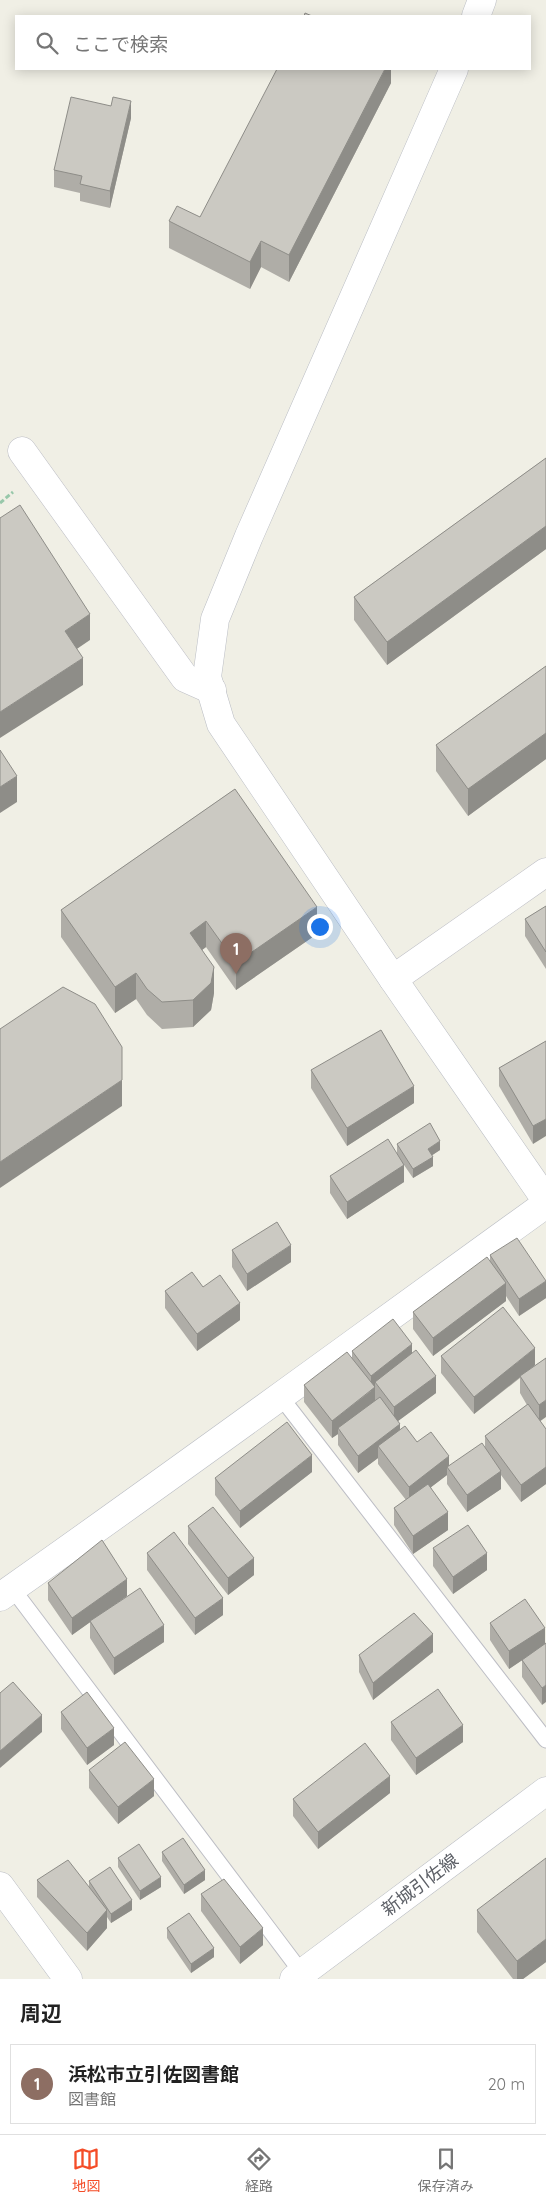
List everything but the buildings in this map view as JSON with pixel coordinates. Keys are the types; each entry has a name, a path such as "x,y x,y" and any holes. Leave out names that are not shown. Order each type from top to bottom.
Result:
{"street":[{"path":"476,15 482,0"},
{"path":"454,70 253,527 215,619 207,676 222,724 393,979 546,1200"},
{"path":"22,451 185,678 212,690"},
{"path":"393,979 546,872"},
{"path":"6,1593 177,1473 280,1396 546,1204"},
{"name":"新城引佐線","path":"298,1976 546,1791"},
{"path":"0,1886 68,1979"}],"lane":[{"path":"280,1396 546,1740"},
{"path":"6,1593 298,1976"}],"place":[{"name":"浜松市立引佐図書館","path":"236,974"}]}
